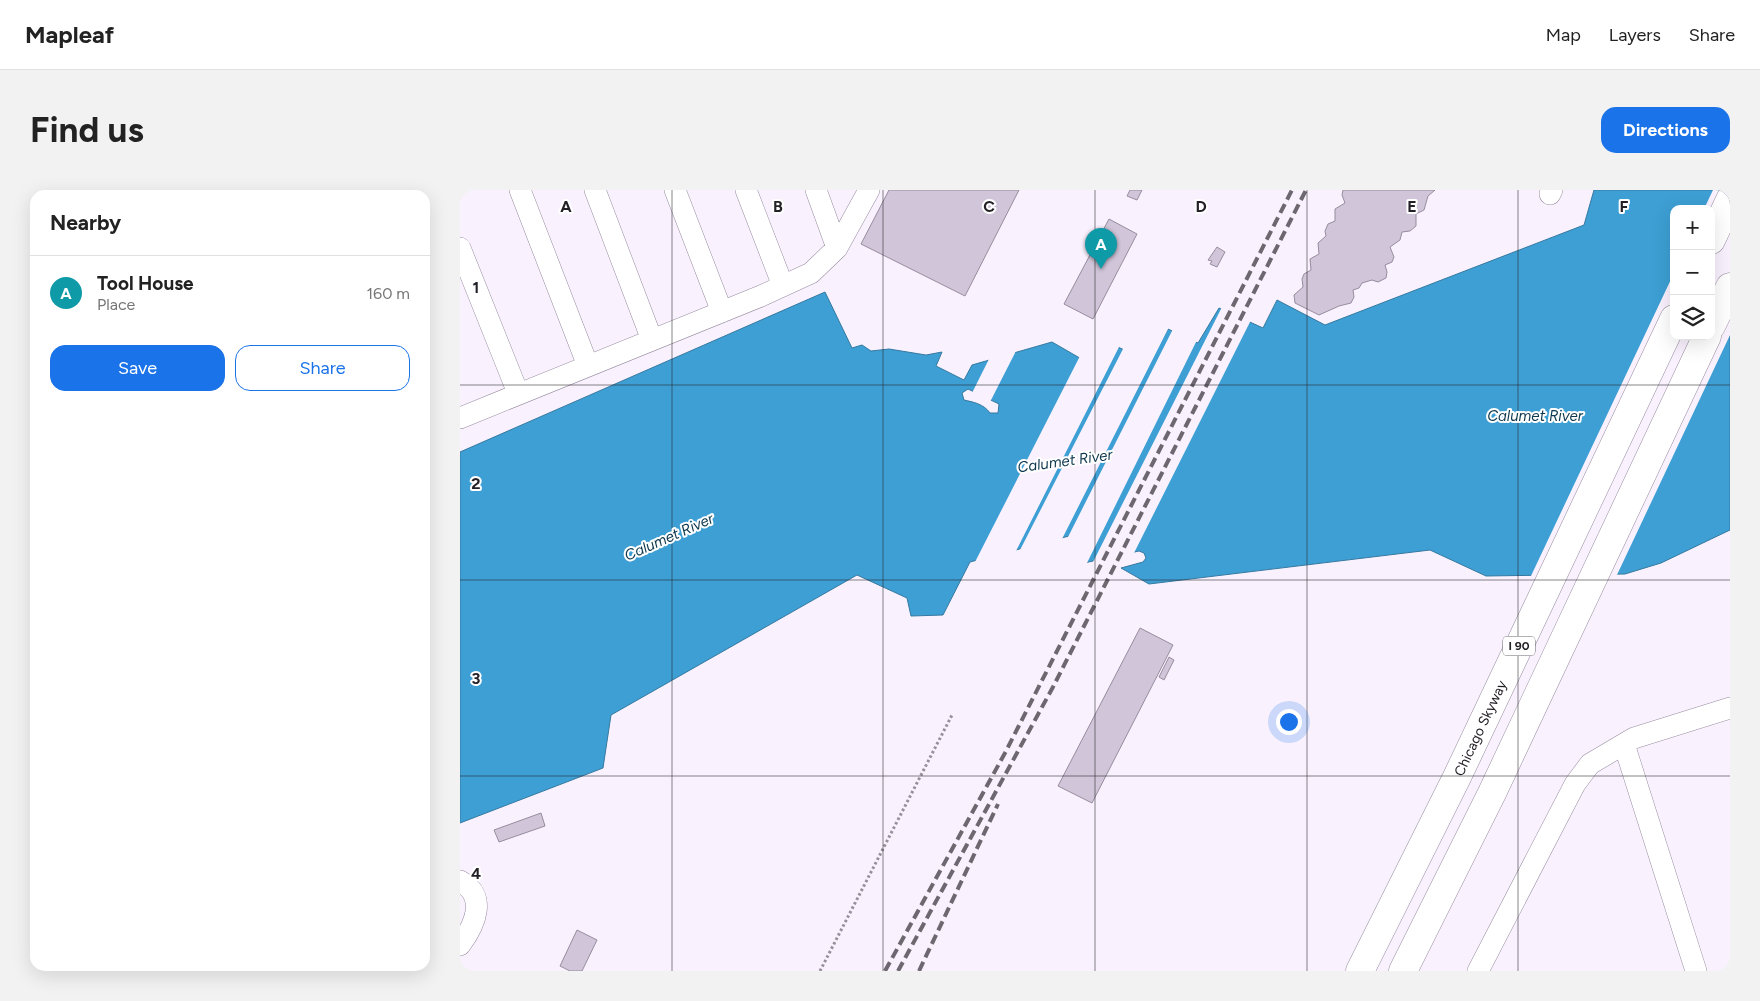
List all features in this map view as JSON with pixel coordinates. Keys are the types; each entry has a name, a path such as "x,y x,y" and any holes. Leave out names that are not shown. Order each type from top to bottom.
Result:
{"highway":[{"path":"1715,232 1730,200"},
{"path":"1715,318 1730,287"},
{"name":"Chicago Skyway","path":"1360,971 1457,777 1670,327"},
{"name":"I 90","path":"1403,971 1492,792 1705,340"}],"lane":[{"path":"520,190 588,366"},
{"path":"594,190 652,340"},
{"path":"674,190 722,312"},
{"path":"746,190 783,286"},
{"path":"816,190 837,248"},
{"path":"460,418 722,312 811,273 837,248 869,190"},
{"path":"460,248 518,394"},
{"path":"1478,971 1575,784 1590,764 1634,738 1730,708"},
{"path":"1624,744 1696,971"},
{"path":"460,881 469,886 474,895 477,912 472,928 460,945"}],"path":[{"path":"820,971 952,715"}],"water":[{"name":"Calumet River","path":"1594,190 1730,190 1730,530 1661,563 1625,574 1486,576 1430,550 1149,584 1121,568 1143,562 1146,558 1144,553 1139,551 1084,563 1074,544 1073,538 1069,536 970,562 943,615 911,616 907,598 857,575 611,715 603,768 460,823 460,452 825,292 852,348 862,345 871,351 889,349 926,355 942,352 936,366 964,380 972,365 1052,342 1104,372 1118,347 1149,362 1168,329 1198,343 1219,308 1263,328 1277,300 1325,325 1584,225","holes":["968,389 999,404 998,413 990,413 982,405 964,400 962,393"]}],"pier":[{"path":"1713,190 1730,190 1730,335 1616,577 1530,578 1670,281 1670,340 1715,340 1715,205 1706,205"},
{"path":"1222,307 1251,320 1133,555 1092,564"},
{"path":"1169,327 1061,541 1019,552 1124,347 1148,359 1166,328"},
{"path":"1173,329 1197,340 1086,565 1083,566 1066,550 1071,543 1071,539 1067,539"},
{"path":"1118,344 1120,345 1015,553 974,564 1080,356 1103,369"},
{"path":"1016,351 989,404 971,395 990,357"}],"building":[{"path":"889,190 1019,190 965,296 861,244"},
{"path":"1130,190 1142,190 1137,200 1127,196"},
{"path":"1343,190 1435,190 1428,196 1424,210 1416,214 1416,226 1410,231 1402,232 1400,240 1390,247 1394,257 1392,262 1385,265 1386,278 1378,282 1372,280 1362,283 1359,288 1353,290 1354,297 1351,303 1319,315 1295,303 1294,295 1303,287 1302,279 1304,274 1311,270 1310,259 1319,254 1318,243 1326,236 1325,231 1328,224 1335,221 1335,209 1345,203 1342,195"},
{"path":"1109,219 1137,234 1093,319 1064,304"},
{"path":"1217,247 1225,252 1217,267 1210,264 1212,261 1208,260"},
{"path":"1140,628 1173,645 1092,803 1058,786"},
{"path":"1169,657 1174,660 1164,680 1159,677"},
{"path":"541,813 545,826 499,842 494,830"},
{"path":"577,930 597,940 582,971 570,971 560,966"}],"railway":[{"path":"885,971 1005,753 1292,190"},
{"path":"898,971 1053,687 1306,190"},
{"path":"919,971 998,804"}],"place":[{"name":"Tool House","path":"1101,269"}]}
